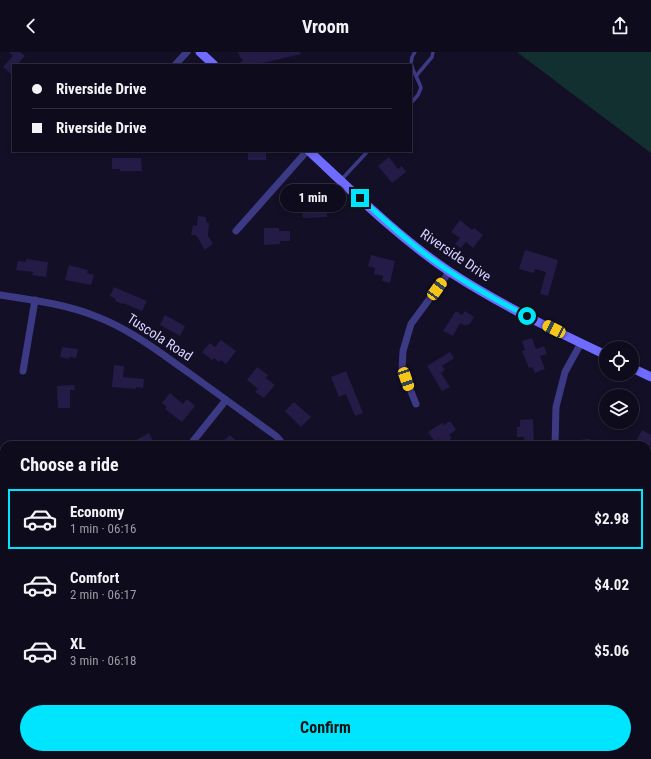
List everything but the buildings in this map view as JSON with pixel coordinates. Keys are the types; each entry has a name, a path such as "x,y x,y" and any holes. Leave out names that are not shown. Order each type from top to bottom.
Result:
{"street":[{"path":"176,64 187,52"},
{"path":"200,52 213,64"},
{"path":"236,231 307,152"},
{"name":"Riverside Drive","path":"309,152 416,246 450,271 501,302 599,352"},
{"path":"416,404 402,369 403,351 411,324 450,271"},
{"name":"Tuscola Road","path":"0,295 35,300 65,307 94,315 120,327 150,345 276,436 280,441"},
{"path":"23,371 35,300"},
{"path":"554,441 556,407 565,372 581,343"},
{"path":"639,371 651,377"},
{"path":"193,441 226,400"}],"lane":[{"path":"411,64 411,57 415,52"},
{"path":"416,76 432,57 433,52"},
{"path":"412,66 421,88 418,95 412,102"},
{"path":"341,180 367,152"}],"green space":[{"path":"517,52 651,52 651,153"}],"route":[{"path":"360,198 416,246 450,271 527,316"}]}
